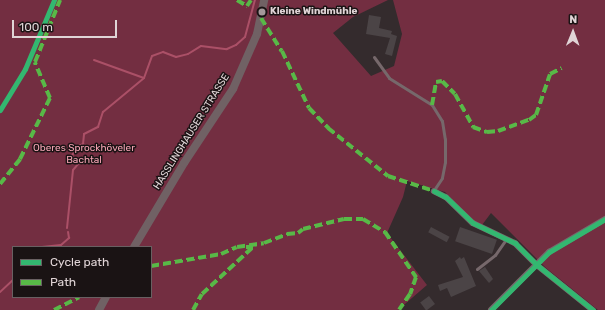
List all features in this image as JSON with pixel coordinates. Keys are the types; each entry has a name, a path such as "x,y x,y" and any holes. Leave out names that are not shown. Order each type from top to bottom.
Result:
{"main road":[{"name":"HASSLINGHAUSER STRASSE","path":"135,246 180,170 232,89 257,34 264,0"},
{"path":"100,310 106,298"}],"street":[{"path":"434,191 446,197 473,223 516,243 537,265 593,310"},
{"path":"491,310 563,242 605,220"}],"lane":[{"path":"374,57 389,78 432,105 440,117 445,138 445,162 442,178 434,191"},
{"path":"477,269 495,255 506,239"}],"green space":[{"name":"Oberes Sprockhöveler Bachtal","path":"0,0 388,0 353,17 333,33 371,76 394,66 402,34 393,0 605,0 605,310 598,310 546,268 491,213 482,225 474,222 445,192 407,181 403,197 387,233 427,285 398,310 0,310"}],"building":[{"path":"369,15 381,17 379,28 392,31 391,34 397,36 392,56 385,54 390,38 366,34"},
{"path":"431,227 450,237 447,242 428,232"},
{"path":"460,227 497,240 492,254 455,241"},
{"path":"460,257 461,259 464,257 476,286 451,297 447,288 440,291 438,285 463,277 455,261"},
{"path":"485,267 493,279 489,283 479,271"},
{"path":"429,296 435,304 426,310 420,303"}],"waterway":[{"path":"67,228 73,170 79,163 72,156 76,147 83,144 84,134 98,127 103,112 144,78 152,56 163,52 176,57 188,54 201,46 227,49 236,45 245,37 255,0"},
{"path":"94,60 144,78"},
{"path":"52,246 61,245 69,238 68,232"},
{"path":"0,292 12,281"}],"marked path":[{"path":"0,184 20,159 50,98 35,62 60,0"},
{"path":"237,0 247,6 251,0"},
{"path":"261,18 282,51 309,108 328,128 388,176 434,191"},
{"path":"432,105 436,82 442,81 455,94 473,127 487,132 498,131 529,120 536,115 550,74 562,68"},
{"path":"152,266 221,254 237,247 264,243 287,234 298,233 303,229 344,219 363,219 385,232 416,277 410,294 399,310"},
{"path":"193,310 202,294 253,247 246,247"},
{"path":"54,310 77,298"}],"cycle path":[{"path":"0,110 25,69 54,0"},
{"path":"434,191 446,197 473,223 515,243 537,265 593,310"},
{"path":"491,310 549,252 605,219"}],"place":[{"name":"Kleine Windmühle","path":"262,12"}]}
